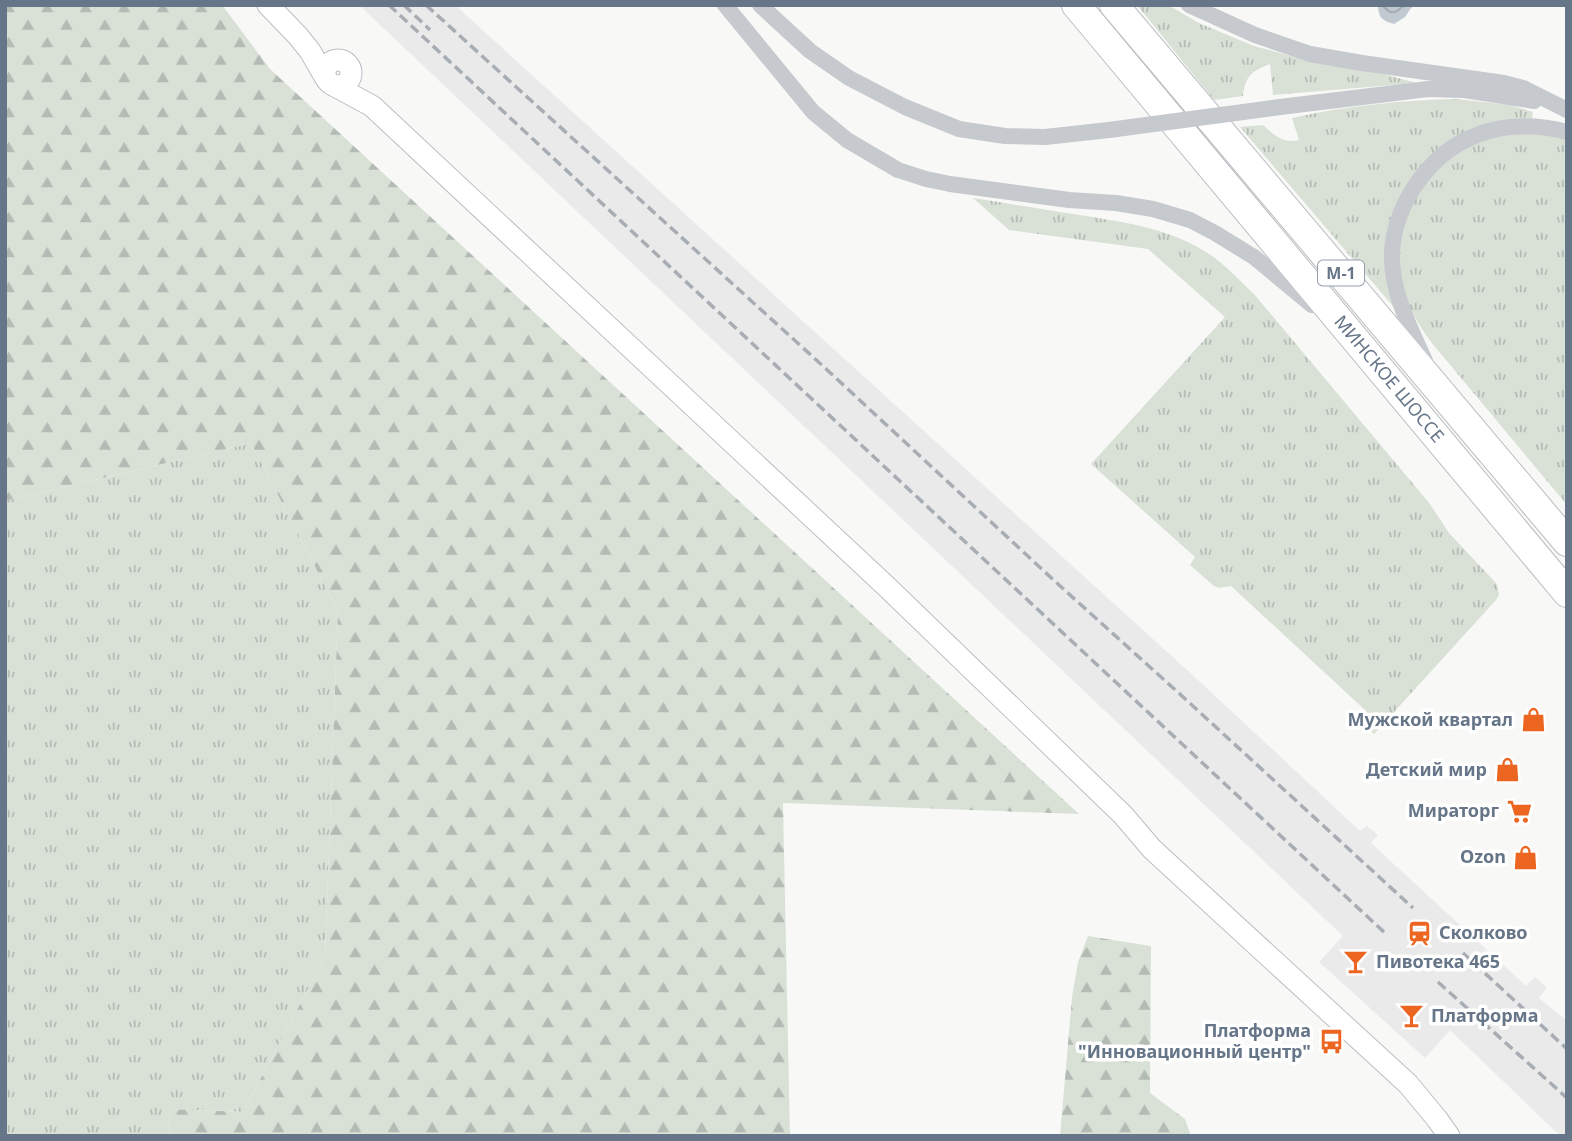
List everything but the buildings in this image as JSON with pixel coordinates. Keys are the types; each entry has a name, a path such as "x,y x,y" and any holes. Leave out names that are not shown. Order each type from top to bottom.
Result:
{"highway":[{"name":"МИНСКОЕ ШОССЕ","path":"1076,5 1567,593"},
{"name":"МИНСКОЕ ШОССЕ","path":"1114,5 1567,542"}],"street":[{"path":"268,5 298,36 330,81 372,106 887,587 1123,815 1152,849 1408,1084 1443,1127"},
{"path":"725,5 813,112 847,140 898,170 950,184 1069,200 1116,203 1190,220 1254,257 1375,363"},
{"path":"760,5 810,51 849,78 905,107 959,129 1005,136 1045,137 1109,130 1428,89 1489,93 1560,107"},
{"path":"1189,5 1255,35 1310,54 1504,83 1523,88 1560,107"},
{"path":"298,36 346,64 372,106"},
{"path":"330,81 344,85 348,82 350,78 346,64"},
{"path":"1440,391 1407,320 1393,276 1393,240 1406,201 1432,164 1468,139 1490,130 1516,127 1548,128 1567,132"}],"shaded area":[{"path":"359,5 455,5 1198,680 1360,831 1367,826 1378,835 1371,843 1526,986 1535,977 1547,988 1539,998 1567,1021 1567,1136 1555,1131 1450,1030 1425,1058 1319,962 1343,936"}],"green space":[{"path":"5,5 222,5 270,69 1079,814 783,803 790,1136 169,1136 170,1109 243,1112 325,957 338,611 251,443 5,501"},
{"path":"1137,5 1168,5 1199,23 1254,46 1306,60 1417,83 1273,95 1270,64 1250,75 1243,96 1214,100"},
{"path":"1456,99 1510,105 1533,112 1532,119 1462,135 1397,204 1397,311 1240,127 1263,125 1280,138 1294,141 1299,140 1292,118 1374,104"},
{"path":"1508,133 1567,138 1567,505 1431,342 1412,312 1401,280 1403,230 1411,207 1440,167 1459,152 1481,141"},
{"path":"973,198 1141,226 1191,243 1213,256 1254,294 1430,504 1449,533 1497,584 1499,595 1496,600 1374,734 1363,724 1368,715 1365,710 1231,586 1214,586 1190,565 1195,557 1091,464 1225,317 1148,249 1009,230"},
{"path":"251,443 338,611 325,957 243,1112 170,1109 169,1136 5,1136 5,501"},
{"path":"1088,936 1151,946 1150,1093 1185,1119 1191,1136 1060,1136 1072,997 1078,962"}],"water":[{"path":"1378,5 1413,5 1405,17 1394,24 1382,18"}],"railway":[{"path":"389,5 1386,934"},
{"path":"404,5 430,30"},
{"path":"426,5 1413,908"},
{"path":"1463,953 1567,1049"},
{"path":"1438,982 1567,1098"}],"place":[{"name":"Мужской квартал","path":"1533,720"},
{"name":"Детский мир","path":"1507,770"},
{"name":"Мираторг","path":"1519,811"},
{"name":"Ozon","path":"1526,857"},
{"name":"Сколково","path":"1419,933"},
{"name":"Пивотека 465","path":"1356,962"},
{"name":"Платформа","path":"1411,1016"},
{"name":"Платформа \"Инновационный центр\"","path":"1331,1041"}]}
